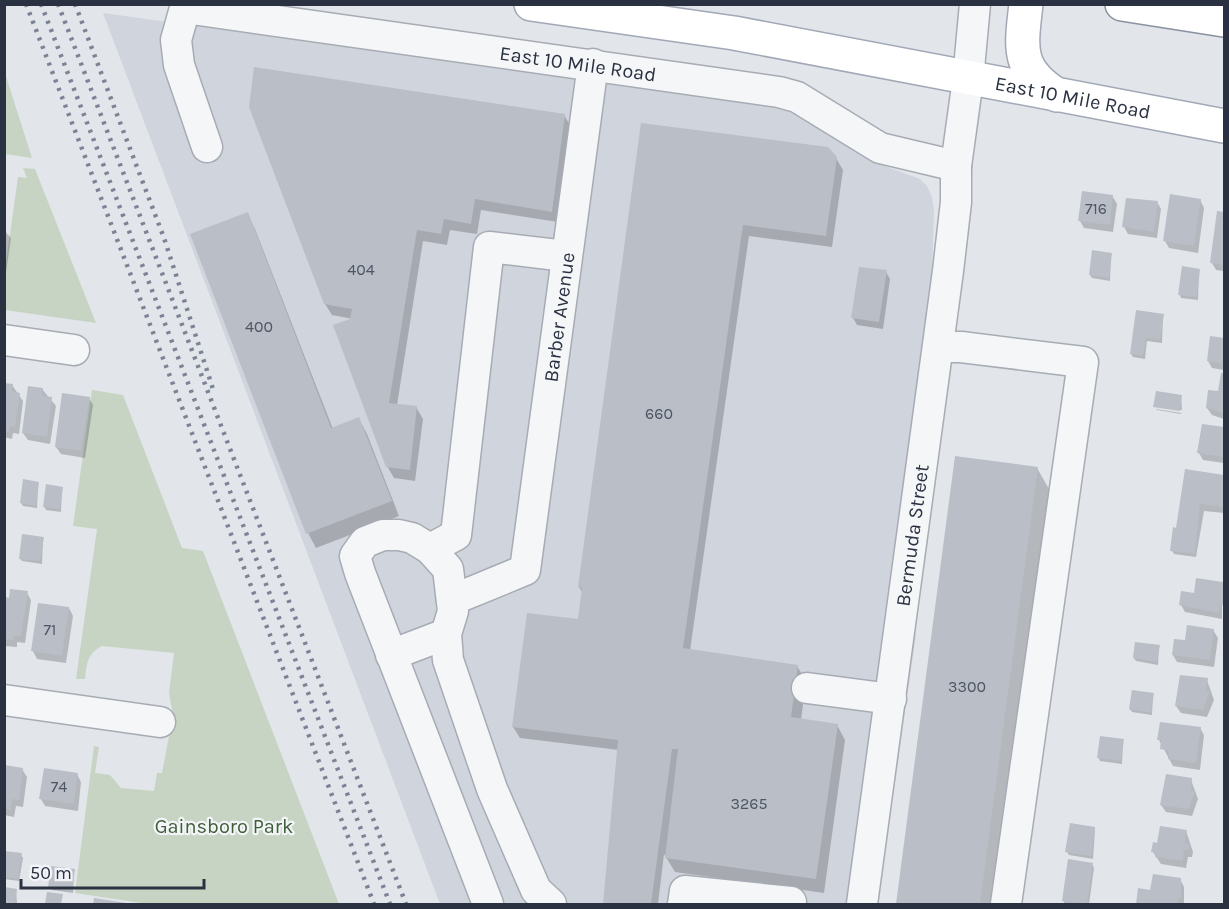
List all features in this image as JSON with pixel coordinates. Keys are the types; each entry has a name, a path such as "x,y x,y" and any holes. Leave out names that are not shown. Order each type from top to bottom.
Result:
{"main road":[{"name":"East 10 Mile Road","path":"531,4 734,33 1224,126"},
{"path":"1026,4 1023,50 1030,75 1057,95"},
{"path":"1122,4 1224,20"}],"street":[{"name":"Bermuda Street","path":"862,904 938,347 956,202 956,166 975,4"},
{"name":"East 10 Mile Road","path":"207,147 178,65 176,40 185,8 593,64 797,97 880,148 956,166"},
{"name":"Barber Avenue","path":"452,600 525,570 593,64"},
{"path":"430,549 456,535 489,247 566,256"},
{"path":"4,340 74,350"},
{"path":"938,347 961,347 1083,362 1006,904"},
{"path":"488,904 391,656 355,556 365,542 383,535 412,538 430,549 448,569 453,611 446,634 448,660 492,789 536,890 551,904"},
{"path":"391,656 446,634"},
{"path":"807,688 891,699"},
{"path":"4,700 160,722"},
{"path":"449,805 492,789"},
{"path":"683,904 685,891 791,902 791,904"}],"shaded area":[{"path":"103,13 763,105 799,115 879,164 920,179 927,186 932,197 934,211 931,307 886,631 916,635 895,781 865,777 847,904 440,904"}],"green space":[{"path":"4,70 32,158 5,154"},
{"path":"23,168 35,169 96,323 5,310 5,270 18,177 27,178"},
{"name":"Gainsboro Park","path":"92,390 123,395 182,548 203,551 339,904 148,904 75,893 94,746 99,747 95,773 110,775 121,788 154,791 157,773 162,773 173,715 169,693 174,653 102,646 91,656 87,664 85,679 76,679 97,529 73,526"}],"building":[{"path":"254,67 565,114 552,212 475,199 471,224 444,219 441,234 417,230 389,403 417,406 410,470 386,467 333,325 350,319 352,309 324,304 249,107"},
{"path":"641,123 828,147 837,157 826,236 743,225 683,648 798,665 791,717 838,724 816,879 665,858 678,749 672,749 651,904 603,904 618,740 512,727 527,613 578,619 582,588 578,587"},
{"path":"1082,191 1113,195 1110,225 1078,221"},
{"path":"1170,194 1201,199 1194,246 1163,241"},
{"path":"1126,198 1158,201 1154,232 1122,227"},
{"path":"1217,211 1224,212 1224,265 1210,263"},
{"path":"248,212 331,428 359,417 392,501 306,534 190,234"},
{"path":"1092,250 1112,253 1109,278 1089,275"},
{"path":"1182,266 1200,269 1197,297 1178,295"},
{"path":"859,267 887,270 879,322 851,318"},
{"path":"1136,310 1164,314 1160,340 1146,338 1143,356 1130,354"},
{"path":"1210,336 1224,338 1224,364 1207,361"},
{"path":"1221,373 1224,373 1224,413 1206,408 1208,390 1218,391"},
{"path":"4,383 13,384 12,391 20,393 15,427 10,426 9,432 4,431"},
{"path":"28,386 43,388 42,396 52,397 47,437 22,433"},
{"path":"1156,391 1182,395 1180,411 1153,407"},
{"path":"62,393 90,397 81,451 55,447"},
{"path":"1202,424 1224,427 1224,457 1197,453"},
{"path":"955,456 1038,467 980,904 896,904"},
{"path":"1185,469 1224,475 1224,507 1200,504 1195,554 1170,551"},
{"path":"23,479 39,482 36,506 20,503"},
{"path":"46,484 63,487 60,509 43,507"},
{"path":"22,534 44,537 40,561 19,559"},
{"path":"1196,578 1223,582 1224,605 1220,605 1219,613 1179,605 1181,591 1194,593"},
{"path":"10,589 28,591 21,636 14,636 13,640 5,639 5,597 9,598"},
{"path":"38,603 69,607 62,656 31,651"},
{"path":"1187,625 1214,629 1210,660 1172,655 1174,639 1185,640"},
{"path":"1135,642 1160,645 1157,662 1133,658"},
{"path":"1180,675 1208,678 1206,691 1210,691 1203,710 1175,706"},
{"path":"1132,690 1154,693 1151,713 1129,709"},
{"path":"1160,722 1201,727 1196,763 1168,759 1169,751 1160,749 1161,740 1157,740"},
{"path":"1100,736 1124,739 1121,761 1097,758"},
{"path":"4,765 23,768 19,800 12,799 11,810 4,809"},
{"path":"44,768 78,773 74,804 39,799"},
{"path":"1166,774 1192,778 1191,790 1195,791 1189,809 1160,805"},
{"path":"1070,823 1095,827 1091,856 1065,852"},
{"path":"1160,826 1187,830 1185,843 1189,844 1189,850 1184,850 1183,861 1155,857 1156,853 1151,852 1153,842 1157,843"},
{"path":"4,851 22,853 18,879 4,877"},
{"path":"1068,859 1093,863 1087,904 1062,901"},
{"path":"51,866 75,869 72,890 48,887"},
{"path":"1153,874 1181,878 1181,898 1178,898 1177,904 1136,904 1138,888 1150,890"},
{"path":"4,887 17,889 15,904 4,904"},
{"path":"47,892 63,894 61,904 45,904"},
{"path":"94,898 126,903 126,904 93,904"}],"railway":[{"path":"26,4 374,904"},
{"path":"41,4 390,904"},
{"path":"58,4 406,904"},
{"path":"75,4 164,238 213,389"}]}
